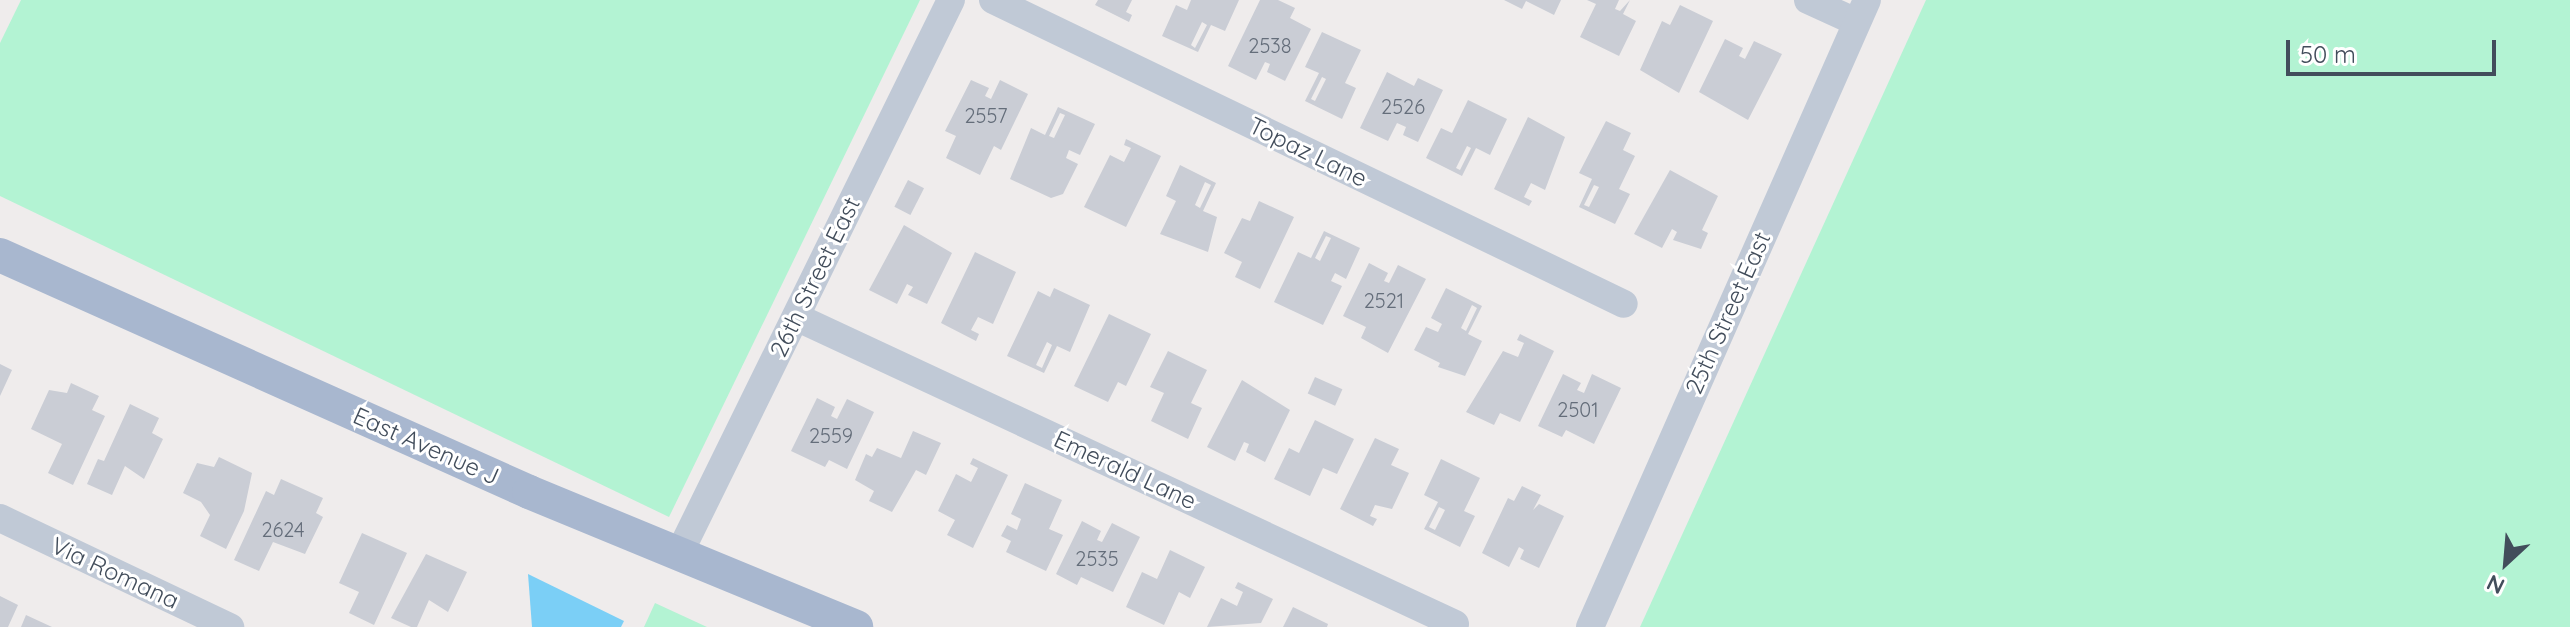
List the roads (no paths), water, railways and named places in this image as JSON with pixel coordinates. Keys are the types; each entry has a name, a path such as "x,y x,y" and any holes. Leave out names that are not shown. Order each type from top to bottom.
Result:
{"main road":[{"name":"East Avenue J","path":"0,255 679,554 856,627"}],"street":[{"name":"26th Street East","path":"679,554 951,0"},
{"name":"Topaz Lane","path":"993,0 1624,304"},
{"path":"1808,0 1862,11"},
{"name":"25th Street East","path":"1590,627 1862,11"},
{"name":"Emerald Lane","path":"796,317 1455,624"},
{"name":"Via Romana","path":"0,518 230,627"}],"water":[{"path":"528,574 624,621 621,627 532,627"}]}
